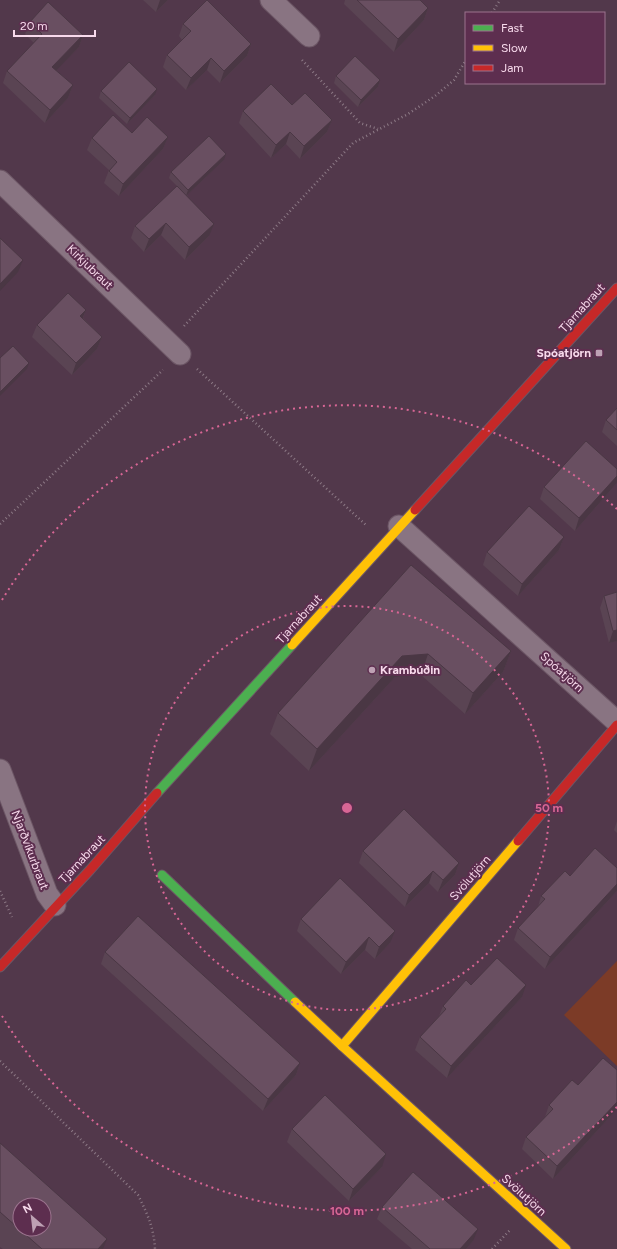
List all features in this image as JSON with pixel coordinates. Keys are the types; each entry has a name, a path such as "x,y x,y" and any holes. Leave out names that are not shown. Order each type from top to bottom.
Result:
{"street":[{"path":"271,0 309,36"},
{"name":"Kirkjubraut","path":"0,181 180,354"},
{"name":"Tjarnabraut","path":"0,966 55,905 90,870 171,777 617,288"},
{"name":"Spóatjörn","path":"400,526 617,722"},
{"name":"Svölutjörn","path":"342,1046 617,725"},
{"name":"Njarðvíkurbraut","path":"0,770 48,894 55,905"},
{"name":"Svölutjörn","path":"162,875 342,1046 566,1249"}],"path":[{"path":"493,12 500,0"},
{"path":"309,36 293,50 360,122 378,130"},
{"path":"0,524 180,354 184,326 353,143 408,114 435,96 454,80 465,62"},
{"path":"180,354 384,542"},
{"path":"0,1061 138,1195 149,1216 155,1236 155,1249"}],"shaded area":[{"path":"617,961 617,1066 564,1015"}],"building":[{"path":"207,0 251,44 224,71 211,58 191,78 167,55 191,31 183,24"},
{"path":"357,0 420,0 428,8 398,39"},
{"path":"48,2 83,35 52,67 73,85 50,110 7,71 42,34 30,22"},
{"path":"355,56 380,80 361,100 336,76"},
{"path":"129,62 157,89 130,118 101,91"},
{"path":"271,84 292,105 305,93 332,120 304,146 290,132 276,145 243,111"},
{"path":"113,115 132,133 147,117 168,137 123,184 109,171 117,162 92,138"},
{"path":"209,136 226,154 188,190 171,172"},
{"path":"177,186 214,224 189,247 166,223 149,239 135,226"},
{"path":"0,238 23,260 0,284"},
{"path":"68,293 86,310 80,316 102,337 76,363 37,325"},
{"path":"13,346 29,363 0,392 0,358"},
{"path":"617,408 617,430 606,420"},
{"path":"586,441 617,469 617,476 579,518 544,487"},
{"path":"529,506 564,537 522,584 487,552"},
{"path":"411,565 511,651 473,693 428,654 402,656 317,749 278,713"},
{"path":"617,592 617,630 613,631 604,596"},
{"path":"404,809 459,863 443,880 433,871 409,895 363,851"},
{"path":"595,848 617,868 617,884 550,957 518,928 545,899 541,896 565,871 570,876"},
{"path":"340,878 395,931 379,947 369,937 346,962 301,919"},
{"path":"138,916 300,1063 268,1099 105,952"},
{"path":"497,958 526,985 451,1066 420,1037 446,1009 443,1006 466,980 471,985"},
{"path":"603,1058 617,1070 617,1102 557,1166 526,1137 553,1109 549,1105 572,1080 578,1085"},
{"path":"325,1095 386,1154 353,1189 292,1129"},
{"path":"0,1143 107,1239 98,1249 42,1249 28,1237 52,1237 52,1197 12,1197 12,1223 0,1212"},
{"path":"413,1172 478,1229 460,1249 430,1249 382,1207"}],"traffic: fast":[{"path":"157,793 292,645"},
{"path":"162,875 295,1002"}],"traffic: slow":[{"path":"292,645 415,510"},
{"path":"295,1002 342,1046 518,841"},
{"path":"342,1046 566,1249"}],"traffic: jam":[{"path":"415,510 617,288"},
{"path":"518,841 617,725"},
{"path":"0,967 90,870 157,793"}],"place":[{"name":"Spóatjörn","path":"599,353"},
{"name":"Krambúðin","path":"372,670"}]}
